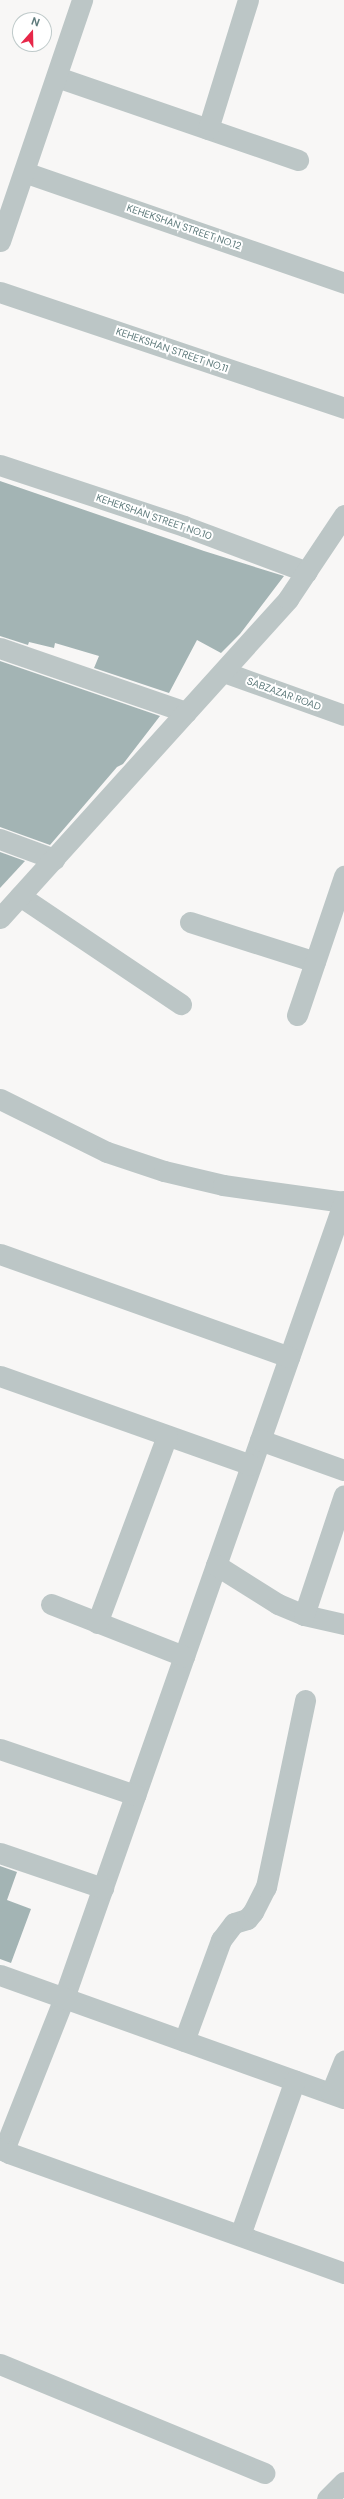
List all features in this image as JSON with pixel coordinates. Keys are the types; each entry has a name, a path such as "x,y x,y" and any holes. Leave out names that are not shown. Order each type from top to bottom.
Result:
{"street":[{"path":"0,241 82,0"},
{"path":"208,129 248,0"},
{"path":"57,77 298,160"},
{"name":"KEHEKSHAN STREET NO.12","path":"24,172 344,283"},
{"name":"KEHEKSHAN STREET NO.11","path":"0,292 344,408"},
{"name":"KEHEKSHAN STREET NO.10","path":"0,465 184,526 307,572"},
{"path":"0,918 224,672 288,598 307,572 344,515"},
{"path":"0,648 186,712"},
{"name":"SABZAZAR ROAD","path":"224,672 344,715"},
{"path":"0,839 54,859"},
{"path":"297,1015 344,876"},
{"path":"20,896 181,1004"},
{"path":"190,922 315,962"},
{"path":"0,1099 107,1152 164,1171 223,1184 344,1201 64,1998 6,2126 5,2147 5,2151 9,2153 344,2273"},
{"path":"0,1254 289,1357"},
{"path":"0,1376 251,1465"},
{"path":"97,1623 167,1436"},
{"path":"260,1440 344,1470"},
{"path":"304,1615 344,1496"},
{"path":"216,1565 278,1604 304,1615 344,1624"},
{"path":"52,1604 184,1656"},
{"path":"184,2041 221,1940 234,1923 247,1919 253,1912 266,1887 306,1700"},
{"path":"0,1749 135,1795"},
{"path":"0,1853 103,1888"},
{"path":"0,1975 338,2096 344,2061"},
{"path":"240,2235 295,2080"},
{"path":"0,2364 264,2474"},
{"path":"327,2499 344,2482"}],"building":[{"path":"0,481 204,551 284,576 240,634 221,653 197,640 169,693 94,668 99,656 55,643 54,648 29,642 28,645 0,636"},
{"path":"0,661 160,716 123,764 117,767 50,845 0,827"},
{"path":"0,852 25,861 0,888"},
{"path":"0,1866 17,1872 7,1900 31,1909 11,1963 0,1959"}]}
